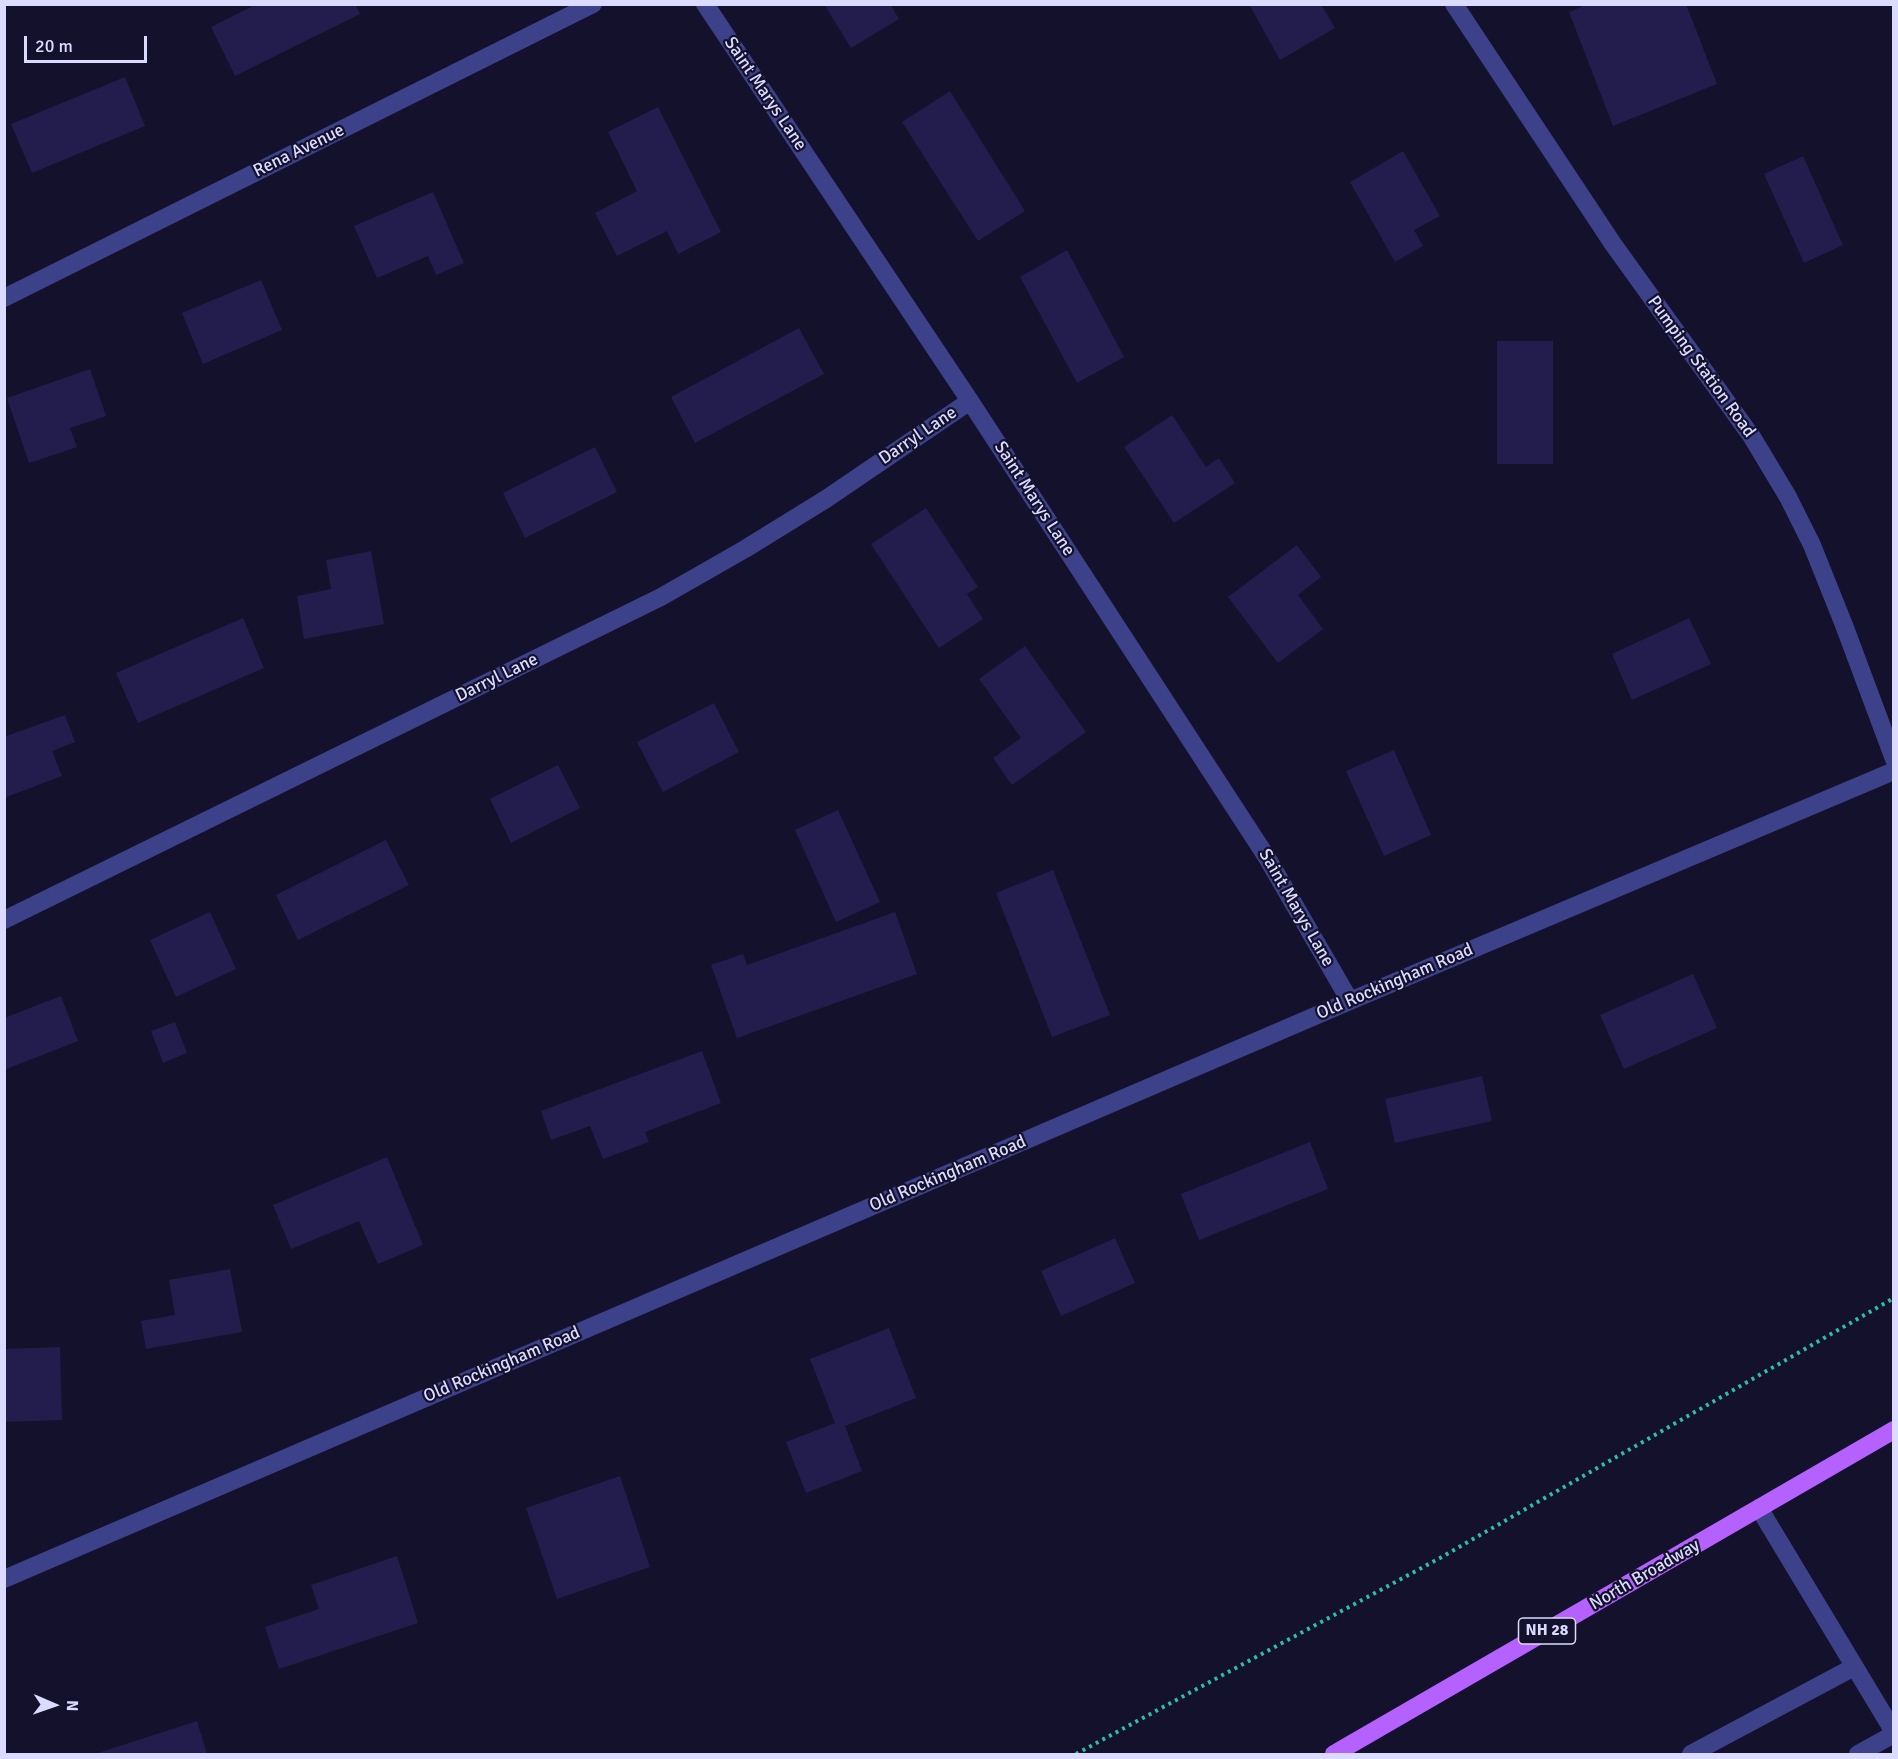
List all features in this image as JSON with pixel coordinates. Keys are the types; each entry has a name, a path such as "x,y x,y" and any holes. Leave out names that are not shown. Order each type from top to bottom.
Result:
{"main road":[{"name":"North Broadway","path":"1334,1755 1893,1430"}],"street":[{"name":"Rena Avenue","path":"4,298 593,4"},
{"name":"Saint Marys Lane","path":"705,4 970,401 1266,856 1350,1001"},
{"name":"Pumping Station Road","path":"1454,4 1613,244 1752,437 1788,497 1812,545 1893,759"},
{"name":"Darryl Lane","path":"4,920 661,597 826,499 970,401"},
{"name":"Old Rockingham Road","path":"4,1579 1350,1001 1893,771"},
{"path":"1759,1508 1893,1733 1858,1755"},
{"path":"1691,1755 1854,1667"}],"path":[{"path":"1076,1755 1440,1558 1893,1298"}],"building":[{"path":"257,4 355,4 360,14 235,76 211,27"},
{"path":"824,4 890,4 899,19 851,48"},
{"path":"1249,4 1321,4 1335,28 1280,60"},
{"path":"1588,4 1686,4 1717,84 1613,126 1569,12"},
{"path":"125,77 145,126 32,173 11,124"},
{"path":"950,91 1025,211 978,241 902,122"},
{"path":"658,107 721,232 678,254 667,231 617,256 595,213 637,191 608,132"},
{"path":"1403,151 1440,216 1414,230 1423,246 1395,262 1350,182"},
{"path":"1803,156 1843,245 1804,263 1764,174"},
{"path":"433,192 464,263 436,275 428,256 377,278 354,226"},
{"path":"1067,250 1124,357 1077,383 1020,277"},
{"path":"261,280 282,330 203,364 182,313"},
{"path":"799,328 824,374 695,443 671,397"},
{"path":"1497,341 1553,341 1553,464 1497,464"},
{"path":"90,369 106,416 70,428 77,447 29,463 7,398"},
{"path":"1172,415 1206,467 1219,458 1235,483 1174,523 1124,447"},
{"path":"595,447 617,492 525,538 503,493"},
{"path":"926,508 978,587 967,594 983,619 939,648 871,544"},
{"path":"1297,545 1321,577 1298,595 1323,629 1278,663 1228,597"},
{"path":"371,551 384,624 304,639 297,596 331,589 326,560"},
{"path":"243,618 264,668 138,723 116,673"},
{"path":"1689,618 1711,664 1632,700 1612,654"},
{"path":"1025,646 1086,732 1012,785 993,758 1021,738 979,679"},
{"path":"714,703 739,752 663,792 637,742"},
{"path":"65,715 75,742 52,751 62,776 4,798 4,737"},
{"path":"1394,750 1431,835 1384,856 1346,771"},
{"path":"558,765 580,808 511,843 490,799"},
{"path":"838,810 880,902 836,922 795,830"},
{"path":"386,840 409,885 298,940 276,895"},
{"path":"1053,870 1110,1015 1052,1037 996,893"},
{"path":"210,912 236,969 176,997 150,940"},
{"path":"895,912 917,974 737,1038 711,965 743,954 747,965"},
{"path":"1693,974 1717,1028 1624,1069 1600,1015"},
{"path":"61,996 78,1041 4,1070 4,1018"},
{"path":"175,1022 187,1053 163,1063 151,1031"},
{"path":"702,1051 721,1103 645,1132 649,1142 603,1159 590,1126 551,1140 541,1111"},
{"path":"1482,1076 1492,1121 1395,1143 1385,1099"},
{"path":"1310,1142 1328,1189 1199,1240 1181,1194"},
{"path":"387,1157 423,1245 378,1264 359,1221 291,1249 273,1205"},
{"path":"1115,1238 1135,1283 1061,1316 1041,1271"},
{"path":"230,1269 242,1332 146,1349 141,1321 175,1315 169,1280"},
{"path":"889,1328 916,1398 845,1426 862,1471 806,1493 786,1442 835,1423 810,1359"},
{"path":"60,1347 62,1420 4,1422 4,1349"},
{"path":"620,1476 650,1567 557,1599 526,1508"},
{"path":"397,1556 418,1623 279,1669 265,1627 319,1609 311,1585"},
{"path":"197,1721 207,1754 95,1754"}]}
